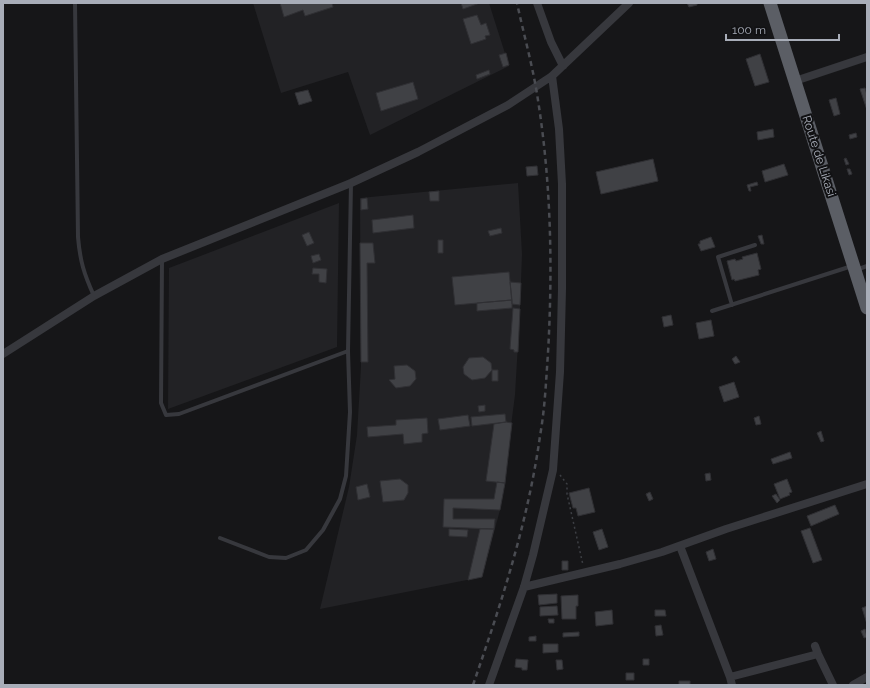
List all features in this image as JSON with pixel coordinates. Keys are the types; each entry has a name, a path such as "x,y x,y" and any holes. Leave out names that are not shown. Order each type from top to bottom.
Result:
{"highway":[{"name":"Route de Likasi","path":"770,3 858,268 867,308"}],"street":[{"path":"537,3 551,42 563,66"},
{"path":"3,354 94,296 162,259 351,183 418,152 508,105 552,76 629,3"},
{"path":"795,81 867,57"},
{"path":"489,685 524,587 533,556 553,470 560,372 562,184 560,129 552,76"},
{"path":"524,587 620,564 680,546 867,484"},
{"path":"680,546 732,685"},
{"path":"730,677 817,650 833,685"},
{"path":"853,685 867,678"}],"lane":[{"path":"75,3 78,237 80,257 85,276 94,296"},
{"path":"220,538 269,557 286,558 306,550 323,530 340,499 346,476 350,412 348,351 351,183"},
{"path":"732,305 718,257 755,245"},
{"path":"162,259 161,403 166,415 179,414 348,351"},
{"path":"712,311 858,268"}],"path":[{"path":"553,470 560,474 567,484 569,501 584,573"}],"shaded area":[{"path":"253,3 489,3 509,66 370,135 348,72 281,93"},
{"path":"518,183 522,254 515,395 500,510 482,577 320,609 349,487 357,435 361,367 360,198"},
{"path":"339,203 337,347 168,409 169,268"}],"building":[{"path":"280,3 332,3 333,7 305,16 303,10 284,17"},
{"path":"461,3 480,3 463,9"},
{"path":"687,3 697,3 697,5 689,7"},
{"path":"477,15 481,25 486,23 490,35 485,36 486,39 471,44 463,19"},
{"path":"506,53 509,65 503,67 499,55"},
{"path":"760,54 769,82 755,86 746,59"},
{"path":"489,70 490,74 477,79 476,75"},
{"path":"413,82 418,99 381,111 376,93"},
{"path":"865,88 867,95 867,110 860,89"},
{"path":"308,90 312,101 299,105 295,93"},
{"path":"836,98 840,114 834,116 829,100"},
{"path":"773,129 774,137 758,140 757,132"},
{"path":"856,133 857,137 850,139 849,135"},
{"path":"846,158 849,164 846,165 844,159"},
{"path":"653,159 658,181 601,194 596,172"},
{"path":"784,164 788,175 765,182 762,171"},
{"path":"537,166 538,175 527,176 526,167"},
{"path":"847,169 850,169 852,174 849,175"},
{"path":"757,182 758,185 750,187 751,191 749,191 747,185"},
{"path":"439,191 439,201 430,201 429,192"},
{"path":"367,198 368,209 361,210 361,199"},
{"path":"413,215 414,228 373,233 372,220"},
{"path":"501,228 502,233 490,236 488,231"},
{"path":"309,232 314,243 307,246 302,235"},
{"path":"762,235 764,244 761,244 758,236"},
{"path":"711,237 715,247 701,251 698,244 700,244 700,241"},
{"path":"438,240 443,240 443,253 438,253"},
{"path":"360,243 373,243 375,263 367,263 368,362 361,362"},
{"path":"757,253 761,269 758,270 759,275 735,281 734,279 732,280 727,261 735,259 736,261 743,259 742,257"},
{"path":"319,254 321,260 313,263 311,256"},
{"path":"313,268 327,269 326,283 319,282 319,274 312,274"},
{"path":"509,272 512,300 455,305 452,277"},
{"path":"510,282 521,283 520,305 512,304"},
{"path":"512,300 512,308 477,311 477,303"},
{"path":"513,308 520,309 518,352 514,352 514,350 510,349"},
{"path":"671,315 673,325 664,327 662,317"},
{"path":"711,320 714,336 699,339 696,323"},
{"path":"736,356 740,362 735,364 732,359"},
{"path":"483,357 491,363 492,370 485,378 472,380 464,374 463,367 469,358"},
{"path":"407,365 415,371 416,379 410,386 396,388 389,380 395,379 394,366"},
{"path":"492,370 498,370 498,381 492,381"},
{"path":"734,382 739,397 724,402 719,387"},
{"path":"485,405 485,411 479,412 478,406"},
{"path":"505,414 506,422 472,426 471,417"},
{"path":"468,415 470,426 440,430 438,419"},
{"path":"759,416 761,424 756,425 754,418"},
{"path":"427,418 428,433 422,434 422,442 404,444 403,434 368,437 367,427 396,425 396,420"},
{"path":"506,422 512,423 505,483 486,481 494,424"},
{"path":"821,431 824,441 821,442 817,433"},
{"path":"790,452 792,458 773,464 771,459"},
{"path":"710,473 711,480 706,481 705,474"},
{"path":"400,479 408,485 408,493 404,500 383,502 380,481"},
{"path":"787,479 792,492 789,493 790,495 780,499 774,484"},
{"path":"497,482 505,483 500,510 453,508 453,519 495,519 494,529 443,527 444,499 494,499"},
{"path":"367,484 370,497 358,500 356,487"},
{"path":"589,488 595,512 578,516 576,508 573,508 569,493"},
{"path":"650,492 653,499 649,501 646,494"},
{"path":"776,494 780,500 777,503 772,496"},
{"path":"835,505 839,514 811,526 807,516"},
{"path":"810,528 822,560 813,563 801,531"},
{"path":"449,529 468,530 467,537 449,536"},
{"path":"480,529 494,529 482,577 468,580"},
{"path":"602,529 608,547 599,550 593,532"},
{"path":"713,549 716,559 709,561 706,552"},
{"path":"562,561 568,561 568,570 562,570"},
{"path":"557,594 557,603 539,605 538,595"},
{"path":"578,595 576,619 562,619 561,596"},
{"path":"557,606 558,615 540,616 540,607"},
{"path":"867,606 867,624 862,608"},
{"path":"612,610 613,624 596,626 595,612"},
{"path":"655,610 665,610 666,616 655,616"},
{"path":"548,619 554,619 554,623 549,623"},
{"path":"661,625 663,635 656,636 655,626"},
{"path":"865,629 867,637 864,638 861,631"},
{"path":"579,632 579,636 563,637 563,633"},
{"path":"536,636 536,641 529,641 529,637"},
{"path":"543,644 558,644 558,652 543,653"},
{"path":"516,659 528,660 527,670 522,670 522,668 515,667"},
{"path":"643,659 649,659 649,665 643,665"},
{"path":"556,660 562,660 563,669 557,670"},
{"path":"626,673 634,673 634,680 626,680"},
{"path":"679,681 690,681 690,685 679,685"}],"railway":[{"path":"473,685 494,624 521,531 535,468 542,426 548,353 550,320 550,220 548,187 536,88 517,3"}]}
